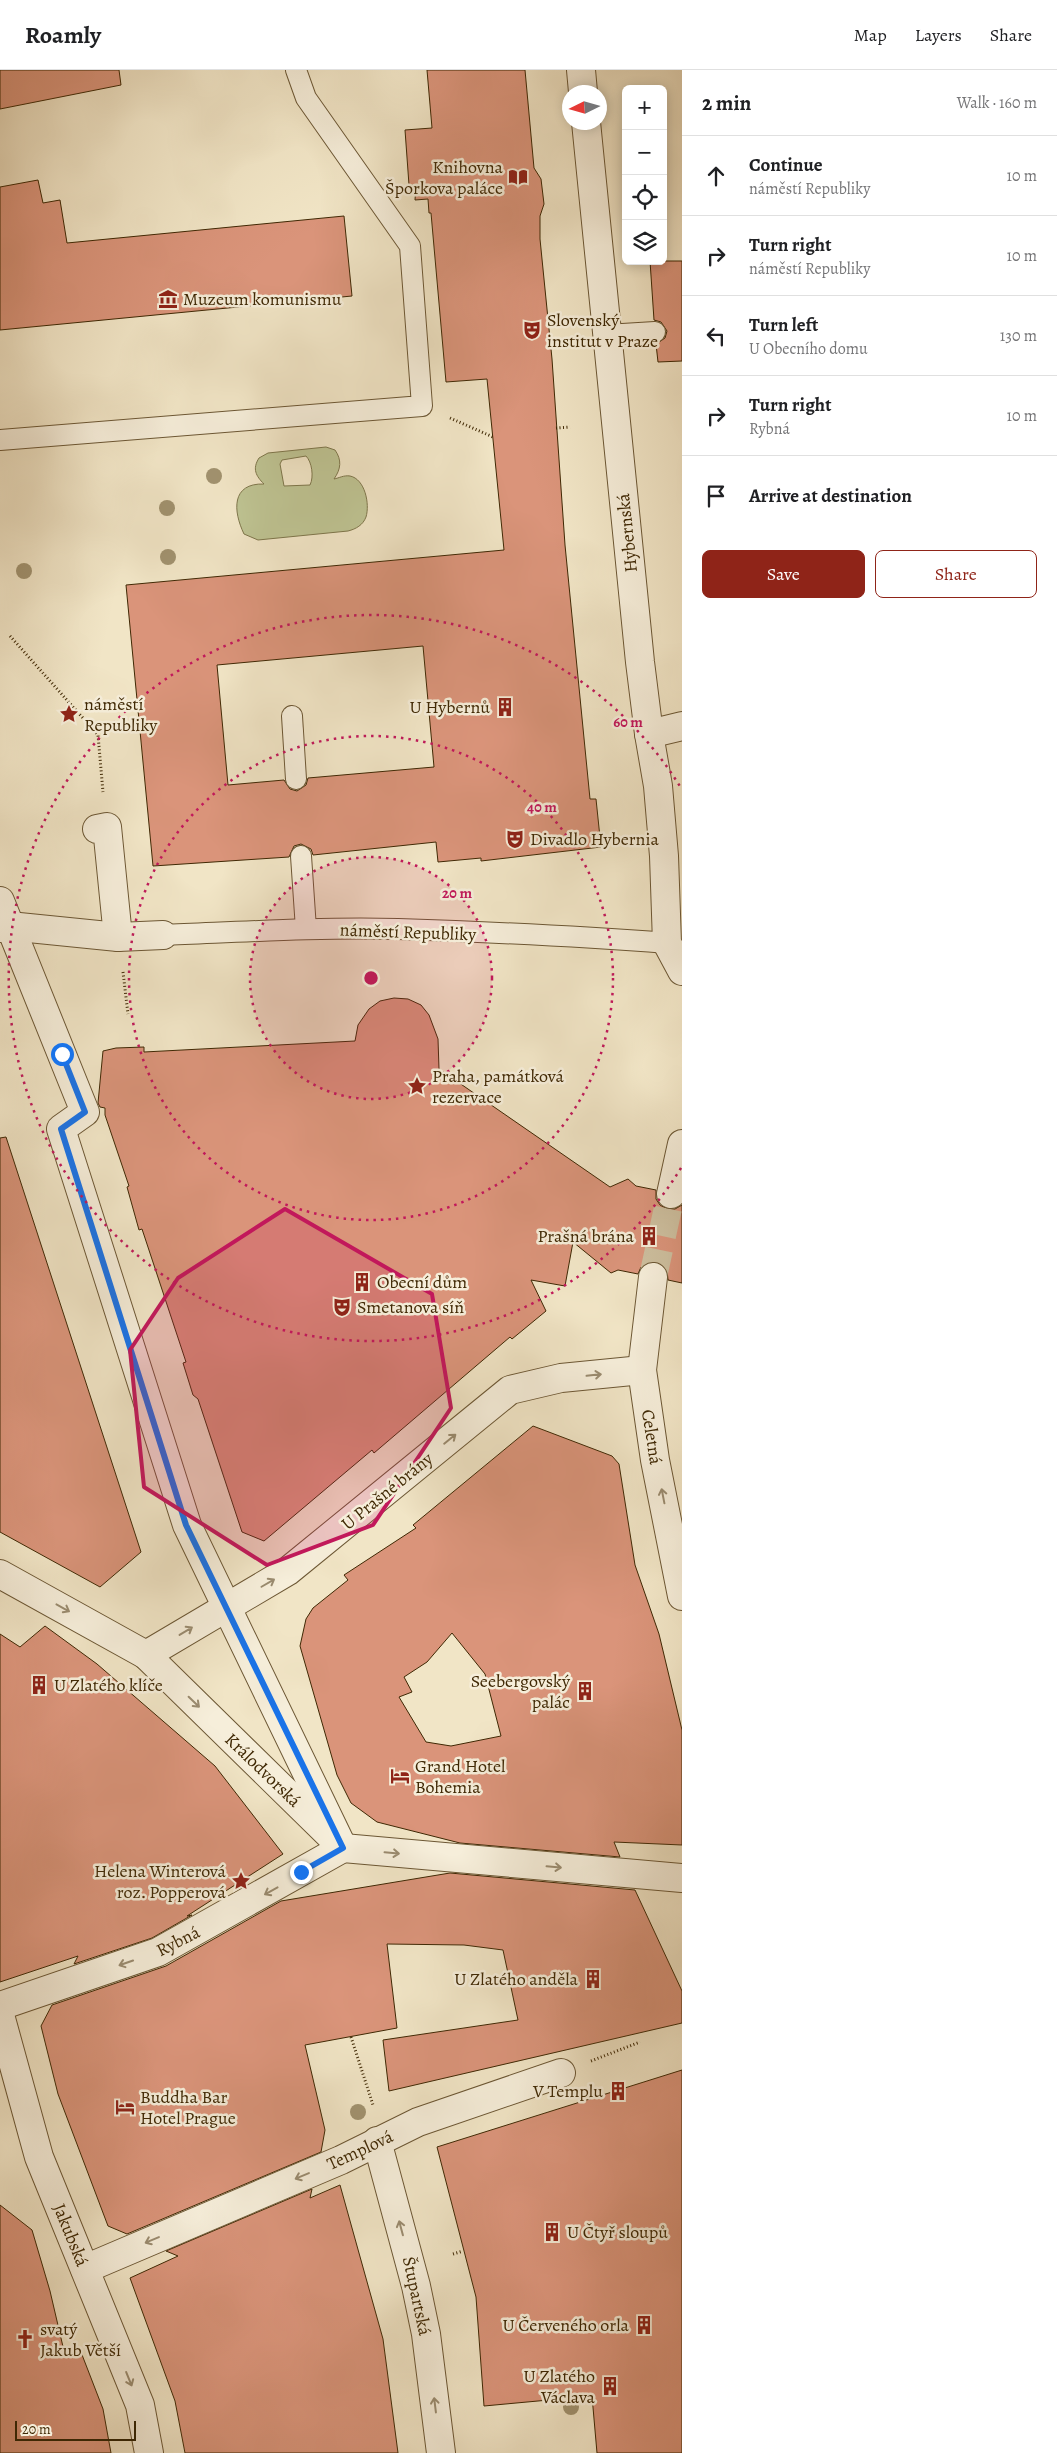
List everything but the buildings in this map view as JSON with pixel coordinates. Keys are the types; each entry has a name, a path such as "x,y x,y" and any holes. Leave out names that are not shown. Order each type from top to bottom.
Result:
{"street":[{"path":"580,70 582,85"},
{"name":"Hybernská","path":"587,130 606,334 649,734 658,786 674,945"},
{"path":"649,734 682,726"},
{"path":"102,828 118,937"},
{"path":"0,901 4,927 85,1112 61,1129 186,1525 343,1848 682,1878"},
{"name":"náměstí Republiky","path":"4,927 118,937 163,935"},
{"path":"674,945 682,971"},
{"path":"671,1194 682,1144"},
{"name":"Celetná","path":"653,1277 642,1370 656,1460 682,1596"},
{"name":"U Prašné brány","path":"146,1655 288,1571 510,1390 561,1378 642,1370"},
{"name":"Králodvorská","path":"0,1574 146,1655 343,1848"},
{"name":"Rybná","path":"0,2006 158,1952 343,1848"},
{"name":"Jakubská","path":"0,2015 39,2157 140,2405 149,2453"},
{"name":"Templová","path":"85,2269 341,2160 418,2122 560,2073"},
{"name":"Štupartská","path":"378,2141 416,2286 426,2334 441,2453"}],"lane":[{"path":"0,440 422,406 410,246 306,98 296,70"},
{"path":"606,334 655,332"},
{"path":"292,716 296,779"},
{"path":"301,856 306,929"},
{"name":"náměstí Republiky","path":"163,935 306,929 398,929 548,935 674,945"}],"path":[{"path":"422,406 493,436"},
{"path":"556,428 570,427"},
{"path":"10,636 98,735 102,828"},
{"path":"118,937 128,1014"},
{"path":"352,2037 375,2112"},
{"path":"560,2073 640,2042"},
{"path":"453,2254 463,2251"}],"highlighted area":[{"path":"285,1209 432,1294 451,1408 373,1525 267,1565 144,1487 130,1350 178,1278"}],"green space":[{"path":"326,447 335,450 340,464 334,479 350,476 355,478 363,487 367,499 367,512 363,522 356,528 348,531 258,540 244,534 240,525 237,508 240,493 245,488 253,485 264,484 255,469 259,458 268,453","holes":["306,456 312,474 310,485 284,486 280,464 282,460"]}],"tunnel":[{"path":"653,1277 671,1194"}],"place":[{"name":"Knihovna Šporkova paláce","path":"518,177"},
{"name":"Muzeum komunismu","path":"168,299"},
{"name":"Slovenský institut v Praze","path":"532,330"},
{"name":"U Hybernů","path":"505,707"},
{"name":"náměstí Republiky","path":"69,714"},
{"name":"Divadlo Hybernia","path":"515,839"},
{"name":"Praha, památková rezervace","path":"417,1086"},
{"name":"Prašná brána","path":"649,1236"},
{"name":"Obecní dům","path":"362,1282"},
{"name":"Smetanova síň","path":"342,1307"},
{"name":"U Zlatého klíče","path":"39,1685"},
{"name":"Seebergovský palác","path":"585,1691"},
{"name":"Grand Hotel Bohemia","path":"400,1776"},
{"name":"Helena Winterová roz. Popperová","path":"241,1881"},
{"name":"U Zlatého anděla","path":"593,1979"},
{"name":"V Templu","path":"618,2091"},
{"name":"Buddha Bar Hotel Prague","path":"125,2107"},
{"name":"U Čtyř sloupů","path":"552,2232"},
{"name":"U Červeného orla","path":"644,2325"},
{"name":"svatý Jakub Větší","path":"25,2339"},
{"name":"U Zlatého Václava","path":"610,2386"}],"route":[{"path":"62,1054 85,1112 61,1129 186,1525 343,1848 301,1872"}]}
